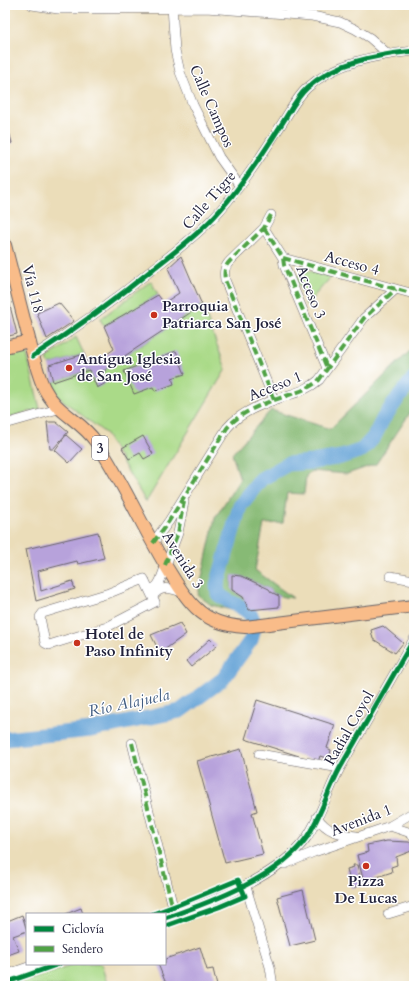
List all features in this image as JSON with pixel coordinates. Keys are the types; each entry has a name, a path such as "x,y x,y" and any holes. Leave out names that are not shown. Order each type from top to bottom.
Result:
{"main road":[{"name":"Vía 118","path":"5,245 30,341"},
{"name":"Avenida 3","path":"30,341 44,388 50,398 58,409 85,429 95,440 108,459 165,565 182,592 196,608 208,618 227,625 251,626 414,606"},
{"path":"5,347 30,341"}],"street":[{"path":"32,5 58,9 172,7 206,8 312,16 328,19 354,29 370,38 388,54"},
{"name":"Calle Campos","path":"172,7 176,50 180,72 193,105 219,157 239,185"},
{"name":"Calle Tigre","path":"34,356 73,330 136,283 195,236 224,206 264,151 295,103 306,89 319,78 350,63 388,54 414,51"},
{"path":"271,215 264,228 225,266 224,272 225,280 274,400"},
{"name":"Acceso 3","path":"264,228 283,258 284,265 327,368"},
{"name":"Acceso 4","path":"283,258 414,294"},
{"name":"Acceso 1","path":"153,543 170,521 227,428 234,420 241,415 274,400 313,386 364,318 396,289"},
{"path":"5,424 58,409"},
{"name":"Acceso 1","path":"151,594 160,581 178,533 186,495"},
{"path":"390,576 414,580"},
{"name":"Acceso 1","path":"144,579 151,594 155,602 107,627 49,645 45,644 40,617 43,613 109,593 144,579"},
{"path":"151,594 168,588 182,592"},
{"name":"Radial Coyol","path":"166,918 246,887 279,870 298,854 306,843 331,784 414,639"},
{"path":"132,743 175,915"},
{"path":"259,754 340,768"},
{"name":"Avenida 1","path":"273,869 314,852 390,826 414,812"},
{"path":"317,817 322,824 333,831 340,834 359,837"},
{"path":"390,826 408,832 414,836"},
{"name":"Radial Coyol","path":"209,902 234,891 273,869 291,855 310,832"},
{"path":"246,887 270,967 273,986"},
{"path":"388,914 414,906"},
{"path":"5,975 34,965"}],"green space":[{"path":"305,270 331,277 306,305 296,277"},
{"path":"151,281 158,295 104,326 100,319"},
{"path":"202,305 226,369 146,502 105,433 61,399 56,393 53,382 89,370 106,383 102,374 108,367"},
{"path":"76,337 84,354 49,365 47,358"},
{"path":"414,347 414,407 376,464 347,474 311,471 306,476 304,494 287,493 283,523 264,524 255,570 293,598 277,595 269,589 241,576 232,576 232,590 243,597 256,616 211,605 198,595 215,518 240,479 232,454 271,410 330,429"},
{"path":"26,350 40,409 5,418 5,355"},
{"path":"73,965 101,965 108,986 12,986"}],"building":[{"path":"9,132 12,143 5,145 5,133"},
{"name":"Parroquia Patriarca San José","path":"181,256 202,305 108,367 102,374 106,383 97,388 89,370 53,382 49,365 84,354 87,362 103,357 114,349 104,326 158,295 164,303 179,293 168,268"},
{"path":"7,294 17,334 5,337 5,295"},
{"path":"59,303 74,321 47,339 37,313"},
{"path":"176,351 185,374 172,378 174,384 155,391 153,387 134,394 124,371"},
{"path":"47,422 56,422 68,432 53,449 50,449"},
{"path":"66,435 82,449 69,463 55,450"},
{"path":"143,436 153,454 144,459 140,453 129,459 122,448"},
{"path":"98,532 104,558 78,564 77,561 38,571 41,591 72,581 75,589 36,601 26,549"},
{"path":"232,575 241,576 269,589 271,592 279,596 279,607 249,610 243,597 232,590"},
{"path":"180,623 186,634 160,653 151,635"},
{"path":"383,626 403,643 395,653 373,639 371,630"},
{"path":"210,639 217,646 191,667 186,661"},
{"path":"257,700 335,725 327,748 331,750 329,759 320,756 318,762 245,739"},
{"path":"241,749 257,811 252,813 263,854 225,863 197,761"},
{"path":"387,841 409,842 414,845 414,850 396,857 397,865 391,867 392,872 374,878 375,881 364,883 357,855 368,852 367,845"},
{"path":"353,865 357,865 362,885 352,888 347,869 354,867"},
{"path":"303,890 315,940 290,946 277,897"},
{"path":"81,908 83,913 68,913"},
{"path":"22,915 26,931 13,936 19,951 5,956 5,922"},
{"path":"200,947 207,970 213,969 217,986 167,986 158,965 166,965 166,959"}],"waterway":[{"name":"Río Alajuela","path":"5,739 91,730 180,711 223,679 251,640 254,629 253,621 246,610 218,594 217,585 240,506 261,479 288,464 341,457 362,450 374,437 383,419 414,378"}],"marked path":[{"path":"271,215 264,228 228,263 225,270 225,280 274,400"},
{"path":"264,228 283,258 284,265 327,368"},
{"path":"283,258 414,294"},
{"path":"153,543 169,521 227,428 246,412 303,390 319,380 364,318 396,289"},
{"path":"165,565 178,533 184,501"},
{"path":"132,743 173,909"}],"cycle path":[{"path":"33,356 124,292 182,246 209,222 219,212 247,176 296,101 303,92 318,79 357,61 414,51"},
{"path":"166,918 242,887 279,865 294,852 312,829 340,768 414,639"},
{"path":"156,913 238,880 245,896 166,926"},
{"path":"5,983 56,965"}],"place":[{"name":"Parroquia Patriarca San José","path":"154,315"},
{"name":"Antigua Iglesia de San José","path":"69,368"},
{"name":"Hotel de Paso Infinity","path":"77,643"},
{"name":"Pizza De Lucas","path":"366,866"}]}
